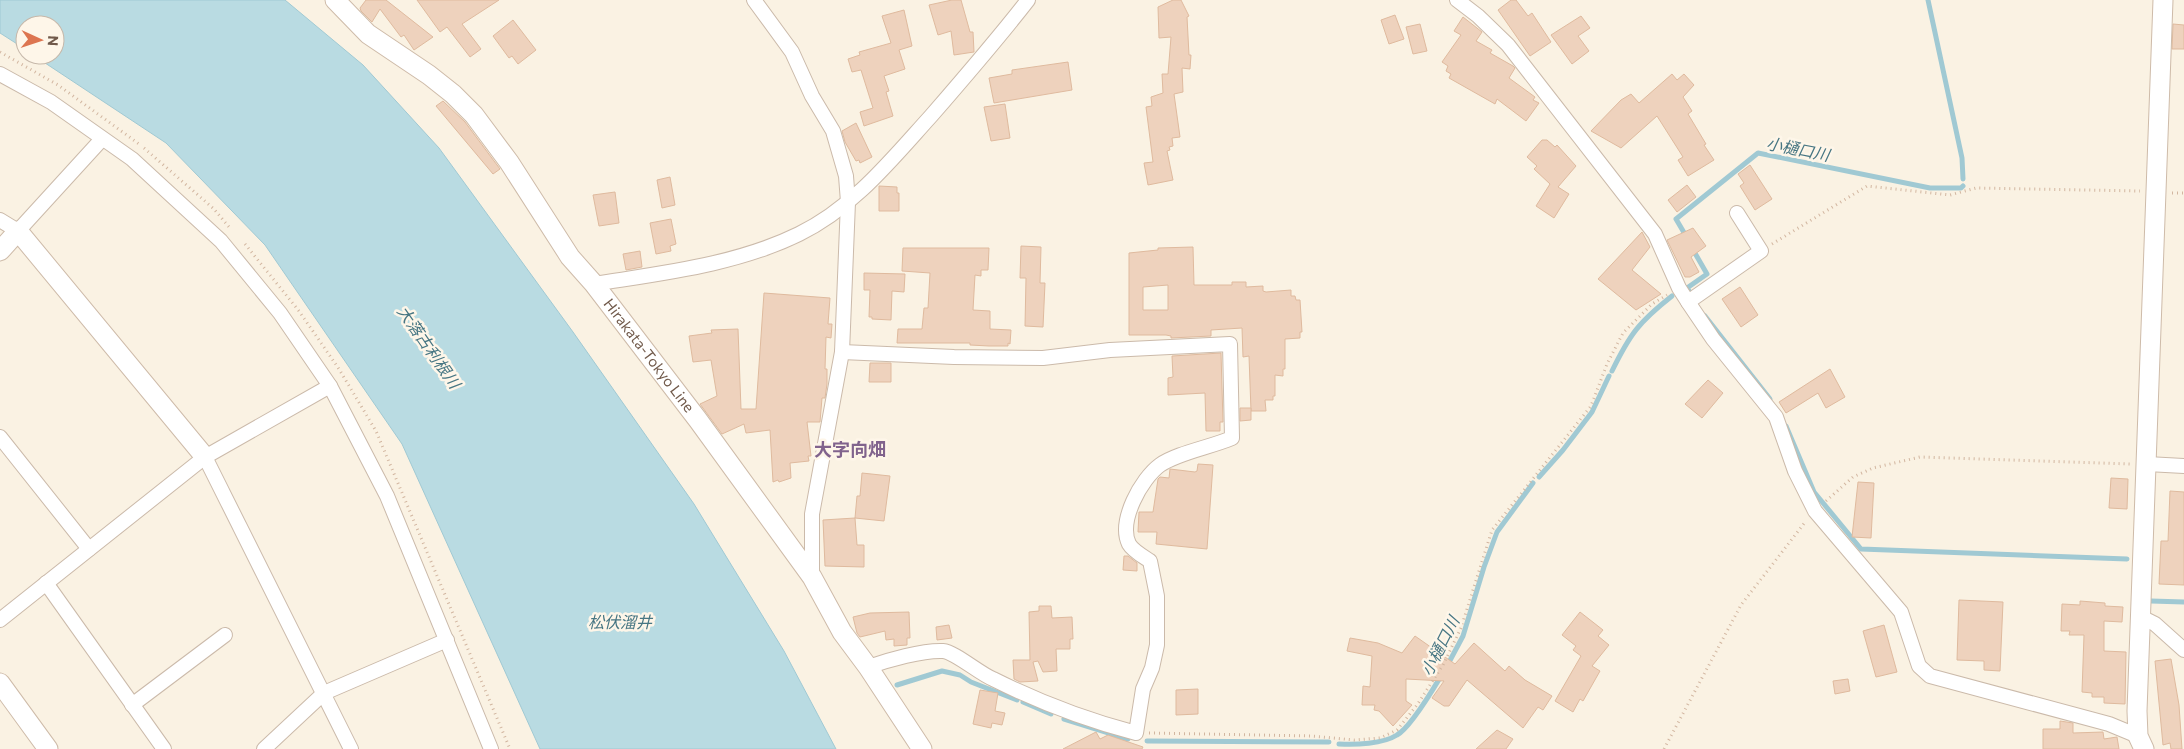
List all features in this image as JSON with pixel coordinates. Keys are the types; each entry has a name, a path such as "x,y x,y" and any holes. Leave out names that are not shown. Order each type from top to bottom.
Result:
{"street":[{"name":"Hirakata-Tokyo Line","path":"335,0 368,34 453,94 474,115 509,162 570,257 594,284 698,420 812,577 842,632 868,667 922,749"},
{"path":"754,0 792,52 812,96 833,132 846,176 848,202 842,352 812,514 814,560 812,577"},
{"path":"594,284 747,255 800,234 848,202 893,158 996,43 1028,0"},
{"path":"1457,0 1478,16 1508,45 1655,234 1679,288 1688,302 1713,339 1776,417 1796,471 1815,511 1901,612 1919,666 1930,676 2109,724 2141,742"},
{"path":"2141,742 2137,711 2163,0"},
{"path":"0,74 51,102 132,159 220,241 280,313 330,386 387,496 491,749"},
{"path":"0,252 102,139"},
{"path":"1688,302 1761,251 1737,213"},
{"path":"0,220 18,230 205,456 351,749"},
{"path":"842,352 954,357 1043,358 1110,350 1230,344 1232,438 1160,465 1142,481 1128,514 1126,530 1130,545 1150,562 1157,596 1157,645 1152,668 1143,689 1136,733 1093,722 1054,707 990,678 944,651 892,658 868,667"},
{"path":"0,620 205,456 330,386"},
{"path":"0,437 90,549"},
{"path":"2147,464 2184,466"},
{"path":"46,583 164,749"},
{"path":"2141,617 2155,624 2184,650"},
{"path":"132,705 225,635"},
{"path":"264,749 324,693 447,640"},
{"path":"0,683 48,749"}],"path":[{"path":"1761,251 1866,186 1950,195 1976,188 2156,192"},
{"path":"1136,733 1312,736 1354,740 1380,738 1397,730 1417,705 1443,665 1461,628 1492,530 1591,406 1607,364 1623,333 1652,304 1679,288"},
{"path":"1664,749 1740,604 1815,511 1853,477 1872,468 1920,457 2147,464"}],"water":[{"name":"松伏溜井","path":"0,0 285,0 363,65 439,148 573,332 694,504 784,651 836,749 540,749 402,444 265,245 166,143 48,65 65,65 65,15 15,15 15,43 0,33"}],"building":[{"path":"366,0 386,0 433,37 414,50 404,35 401,37 380,9 372,22 361,11 360,8"},
{"path":"417,0 499,0 462,24 481,49 470,57 447,27 440,32"},
{"path":"961,0 970,32 973,32 974,52 954,55 951,31 938,35 929,5"},
{"path":"1173,0 1181,0 1189,16 1187,17 1189,55 1191,55 1190,69 1182,68 1183,92 1174,94 1180,137 1172,138 1173,146 1169,147 1170,150 1167,151 1173,180 1148,185 1144,163 1153,162 1146,107 1152,106 1151,97 1163,93 1162,74 1168,74 1171,37 1159,38 1158,7"},
{"path":"1511,0 1516,0 1528,16 1532,13 1551,42 1530,56 1498,10"},
{"path":"904,10 912,46 899,50 905,69 884,76 889,91 886,92 893,116 864,126 860,112 873,108 861,70 852,72 848,59 860,55 859,52 891,43 882,16"},
{"path":"1395,15 1404,39 1389,44 1381,20"},
{"path":"1581,16 1590,28 1578,36 1589,51 1572,64 1551,35"},
{"path":"1463,17 1482,32 1476,41 1492,50 1490,53 1513,66 1515,68 1509,78 1535,97 1533,100 1539,103 1526,121 1497,99 1495,104 1449,78 1451,74 1446,71 1448,66 1442,62 1461,35 1454,31"},
{"path":"513,20 536,50 518,64 512,56 509,58 493,36"},
{"path":"1420,24 1427,51 1413,54 1406,27"},
{"path":"2173,24 2184,25 2184,49 2172,49"},
{"path":"1068,62 1072,90 994,103 989,78 1012,74 1012,70"},
{"path":"1672,74 1677,80 1684,74 1694,85 1683,97 1692,111 1688,114 1714,160 1688,176 1678,160 1683,157 1657,116 1621,148 1591,131 1621,100 1631,94 1639,103"},
{"path":"443,101 465,122 500,169 493,174 436,106"},
{"path":"1005,104 1010,138 991,141 984,107"},
{"path":"856,123 872,157 860,163 859,160 856,161 845,142 842,131"},
{"path":"1542,140 1547,140 1555,147 1557,145 1576,166 1558,187 1569,194 1554,218 1536,206 1550,184 1534,169 1537,166 1527,157"},
{"path":"1750,165 1772,199 1755,210 1740,186 1744,183 1738,174"},
{"path":"670,177 675,205 662,208 657,180"},
{"path":"1687,185 1696,197 1677,212 1668,200"},
{"path":"879,186 897,187 899,211 879,211"},
{"path":"615,192 619,223 599,226 593,195"},
{"path":"671,219 676,244 670,246 671,251 656,254 650,223"},
{"path":"1693,228 1706,246 1691,257 1699,272 1690,277 1685,277 1667,240"},
{"path":"1642,232 1650,247 1632,270 1661,294 1636,310 1598,279"},
{"path":"1021,246 1041,247 1040,283 1045,283 1043,327 1025,326 1026,278 1020,278"},
{"path":"1193,247 1194,285 1232,285 1232,282 1246,282 1246,287 1263,286 1263,291 1266,292 1291,290 1291,296 1295,296 1296,300 1300,300 1302,332 1300,332 1300,338 1285,339 1285,369 1283,369 1283,376 1275,375 1275,396 1273,396 1273,400 1265,400 1266,411 1251,411 1249,356 1243,357 1242,328 1211,330 1211,336 1171,338 1171,336 1166,335 1129,335 1129,253 1158,250 1158,248","holes":["1168,285 1168,310 1143,310 1143,287"]},
{"path":"903,248 989,248 988,270 981,270 981,276 975,275 973,310 990,311 990,329 1011,330 1010,344 1008,343 1008,346 989,346 970,345 970,343 897,343 898,329 922,329 924,308 928,308 930,273 902,271"},
{"path":"640,251 642,267 626,270 623,254"},
{"path":"864,273 905,274 904,292 892,291 891,320 872,319 872,317 869,317 870,290 864,290"},
{"path":"1740,287 1758,315 1741,327 1722,299"},
{"path":"764,293 830,298 828,324 832,324 831,338 826,337 825,369 827,369 827,384 825,398 822,398 820,422 807,422 811,456 808,456 809,461 790,463 791,478 779,482 778,480 773,482 770,430 746,433 744,424 722,434 700,404 717,396 711,360 693,362 689,336 712,333 711,330 738,329 741,409 756,409"},
{"path":"1221,353 1223,422 1220,422 1220,431 1206,431 1205,393 1168,395 1168,378 1173,377 1172,356"},
{"path":"870,363 891,363 891,382 869,382"},
{"path":"1830,369 1845,397 1826,408 1818,393 1786,413 1779,402"},
{"path":"1708,380 1723,393 1702,418 1685,404"},
{"path":"1240,408 1251,408 1251,420 1240,421"},
{"path":"1198,464 1213,465 1207,549 1156,544 1157,532 1138,532 1139,512 1153,512 1158,479 1160,477 1169,478 1170,469 1195,472 1197,471"},
{"path":"862,473 890,476 884,521 855,518 857,496 860,496"},
{"path":"2111,478 2128,479 2127,509 2109,508"},
{"path":"1858,482 1874,483 1871,538 1852,537"},
{"path":"2170,491 2184,492 2184,585 2159,584 2161,541 2168,541"},
{"path":"855,518 857,545 864,545 864,567 825,566 823,520"},
{"path":"1124,556 1128,556 1137,563 1137,571 1123,570"},
{"path":"1959,600 2003,602 2000,671 1984,670 1984,661 1957,660"},
{"path":"2080,601 2123,607 2122,622 2104,621 2104,651 2126,652 2125,704 2104,703 2104,697 2092,697 2092,693 2082,692 2084,635 2069,635 2070,631 2061,631 2062,604 2080,605"},
{"path":"1039,606 1051,606 1052,618 1072,617 1073,639 1070,639 1070,649 1056,649 1057,671 1043,672 1038,661 1033,662 1038,681 1020,682 1014,679 1013,660 1030,660 1029,612 1039,611"},
{"path":"909,612 910,638 907,638 907,645 894,646 894,639 886,640 885,631 860,637 857,633 853,617 870,613"},
{"path":"1580,612 1603,630 1598,636 1609,645 1592,666 1600,671 1583,701 1580,699 1573,712 1555,701 1581,656 1573,650 1576,646 1562,635"},
{"path":"949,625 952,638 937,640 936,627"},
{"path":"1884,625 1897,672 1876,677 1863,631"},
{"path":"1415,636 1455,664 1474,643 1505,671 1509,666 1525,680 1552,696 1543,710 1538,707 1523,728 1467,680 1449,706 1444,706 1432,698 1444,681 1406,679 1406,701 1412,705 1393,726 1379,711 1374,710 1375,705 1362,705 1363,686 1370,687 1372,656 1347,651 1350,638 1378,643 1402,653"},
{"path":"2171,659 2179,705 2182,749 2171,749 2170,743 2163,745 2155,661"},
{"path":"1848,679 1850,691 1835,694 1833,681"},
{"path":"1198,689 1198,714 1176,715 1176,690"},
{"path":"980,690 998,693 995,711 1005,713 1002,725 992,723 991,728 973,724"},
{"path":"2060,721 2073,723 2073,733 2103,732 2104,739 2117,737 2119,749 2043,749 2043,729 2060,729"},
{"path":"1497,730 1513,739 1506,749 1476,749"},
{"path":"1096,732 1100,739 1108,735 1143,747 1142,749 1063,749"}],"waterway":[{"name":"小樋口川","path":"1928,0 1962,158 1963,179"},
{"name":"小樋口川","path":"1686,236 1676,219 1758,153 1930,188 1961,188 1963,186"},
{"name":"小樋口川","path":"1689,291 1687,288 1707,274 1692,248"},
{"name":"小樋口川","path":"1612,371 1636,329 1651,313 1672,296"},
{"path":"1705,316 1770,399"},
{"name":"小樋口川","path":"1539,477 1563,450 1592,412 1609,376"},
{"path":"1786,426 1814,492 1861,549 2127,559"},
{"name":"小樋口川","path":"1447,666 1463,636 1497,532 1533,483"},
{"path":"2151,601 2184,602"},
{"name":"小樋口川","path":"897,685 942,671 960,675 971,682 1017,700"},
{"name":"小樋口川","path":"1339,744 1377,742 1397,735 1415,717 1441,676"},
{"name":"小樋口川","path":"1023,702 1051,714"},
{"name":"小樋口川","path":"1064,719 1128,739"},
{"name":"小樋口川","path":"1147,741 1329,742"}],"district":[{"name":"大字向畑","path":"850,450"}],"water label":[{"name":"大落古利根川","path":"429,347"}]}
